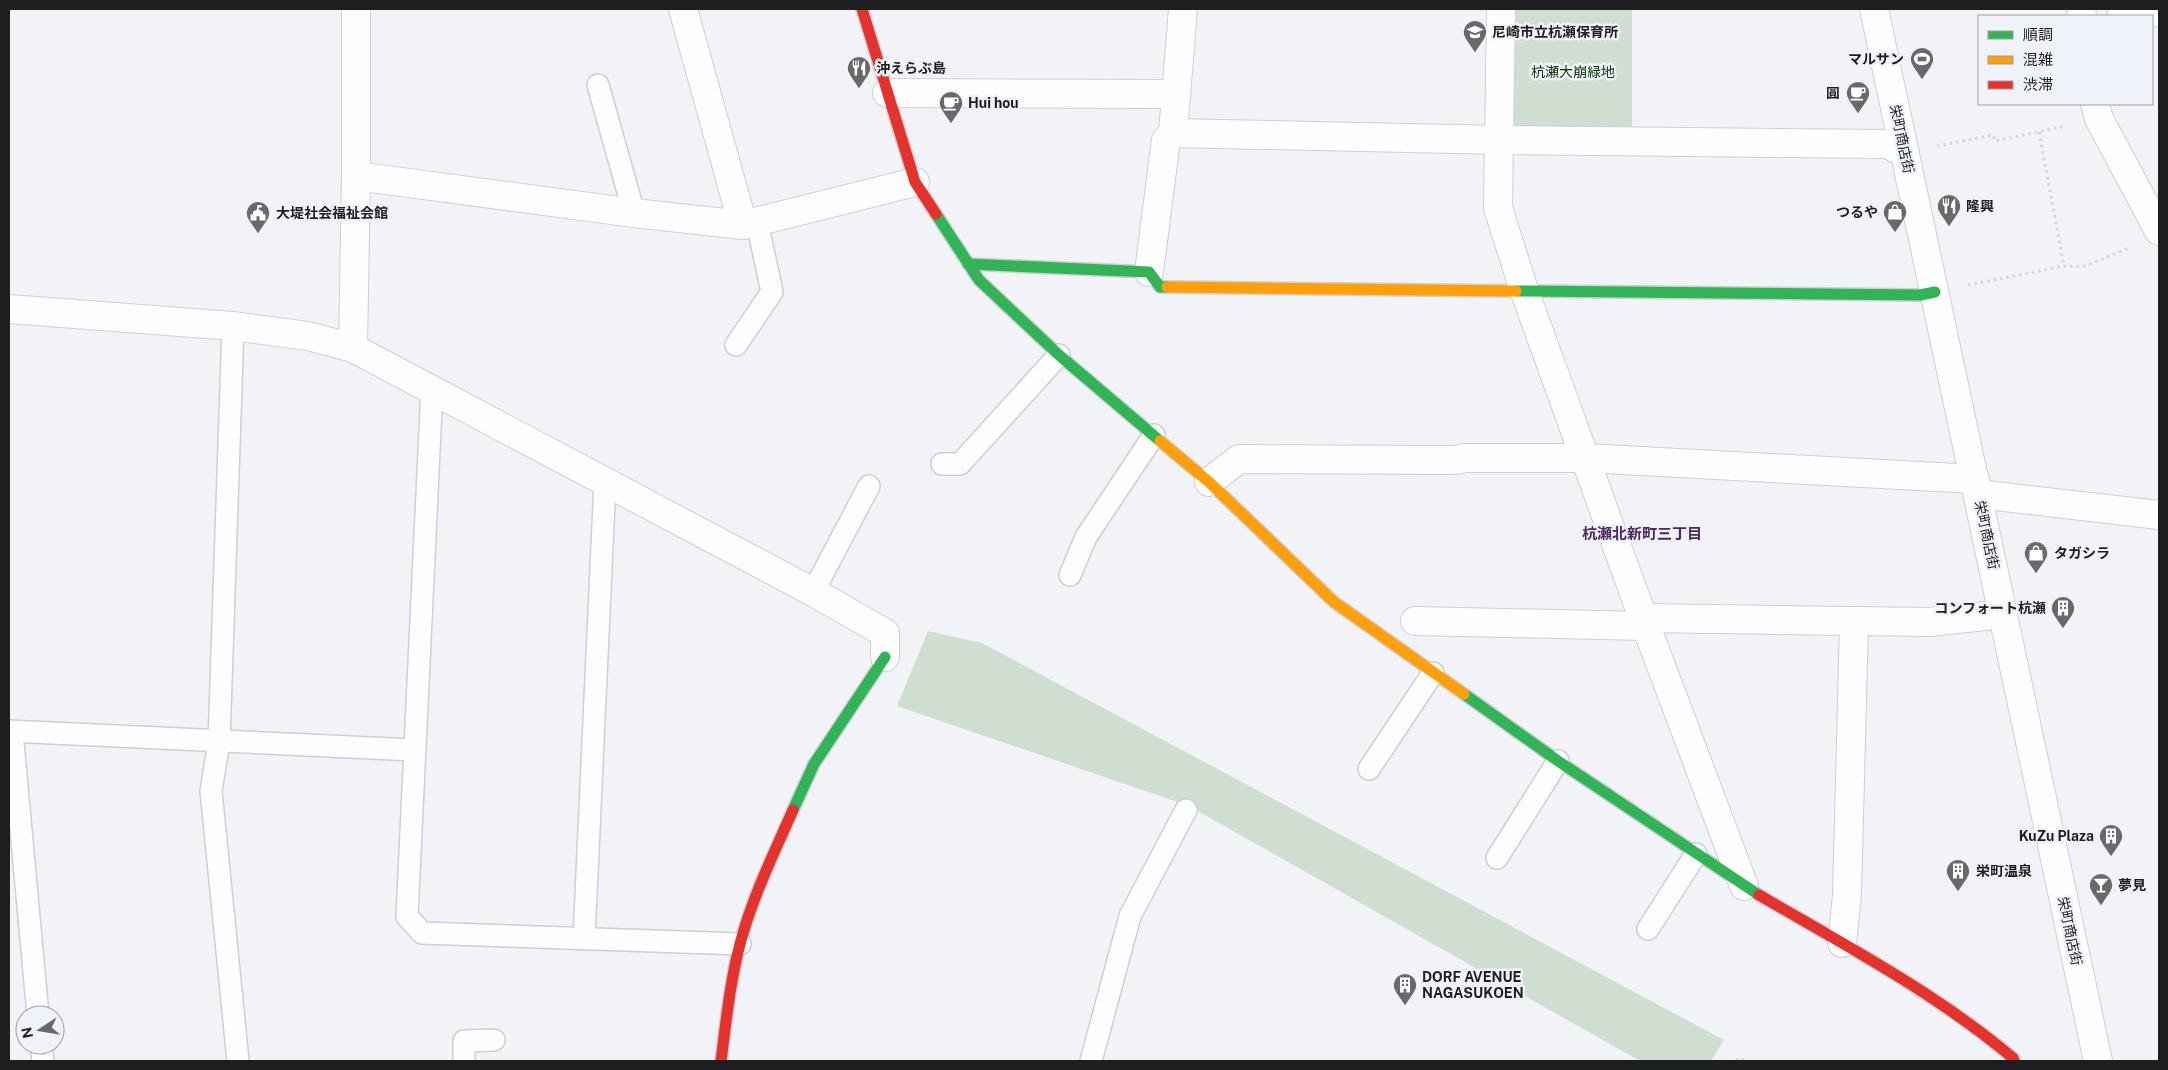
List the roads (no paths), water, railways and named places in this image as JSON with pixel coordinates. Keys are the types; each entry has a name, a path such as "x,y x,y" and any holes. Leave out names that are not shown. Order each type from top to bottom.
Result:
{"street":[{"path":"353,348 356,9"},
{"path":"683,9 750,224"},
{"path":"862,9 915,182 979,280 1058,355 1209,482 1334,602 1558,761 1744,886 1842,943 1976,1027 2013,1058 2014,1061"},
{"path":"1183,9 1173,133 1166,140 1149,272 1160,287 1920,295 1935,292"},
{"path":"1501,9 1498,208 1524,290 1744,886"},
{"name":"栄町商店街","path":"1874,9 2098,1061"},
{"path":"2130,15 2159,12"},
{"path":"887,94 1176,94"},
{"path":"2097,111 2159,231"},
{"path":"1173,133 1499,140 1887,144 1905,153"},
{"path":"356,176 634,213 750,224 915,182"},
{"path":"968,264 1149,272"},
{"path":"9,309 233,326 308,336 353,348 432,388 813,592 884,634 885,657 814,764 764,876 740,944 729,1000 721,1061"},
{"path":"1209,482 1239,459 1457,460 1464,458 1586,458 1976,487 2159,514"},
{"path":"1415,621 1929,622 2003,614"},
{"path":"1842,943 1847,895 1854,622"}],"lane":[{"path":"598,85 634,213"},
{"path":"736,345 772,292 750,224"},
{"path":"233,326 219,742 211,791 238,1061"},
{"path":"942,464 960,464 1058,355"},
{"path":"432,388 407,916 422,933 740,944"},
{"path":"1070,575 1086,538 1154,435"},
{"path":"584,939 605,480"},
{"path":"813,592 869,486"},
{"path":"1369,769 1433,673"},
{"path":"37,1005 10,731 414,750"},
{"path":"1497,858 1558,761"},
{"path":"1091,1061 1130,916 1186,810"},
{"path":"1648,929 1696,854"},
{"path":"464,1061 464,1041 494,1040"}],"place":[{"name":"尼崎市立杭瀬保育所","path":"1475,53"},
{"name":"マルサン","path":"1922,80"},
{"name":"沖えらぶ島","path":"859,89"},
{"name":"圓","path":"1858,114"},
{"name":"Hui hou","path":"951,124"},
{"name":"隆興","path":"1949,227"},
{"name":"つるや","path":"1895,233"},
{"name":"大堤社会福祉会館","path":"258,234"},
{"name":"タガシラ","path":"2036,574"},
{"name":"コンフォート杭瀬","path":"2063,629"},
{"name":"KuZu Plaza","path":"2111,857"},
{"name":"栄町温泉","path":"1958,892"},
{"name":"夢見","path":"2101,906"},
{"name":"DORF AVENUE NAGASUKOEN","path":"1405,1006"}],"district":[{"name":"杭瀬北新町三丁目","path":"1642,533"}],"park label":[{"name":"杭瀬大崩緑地","path":"1573,72"}]}
